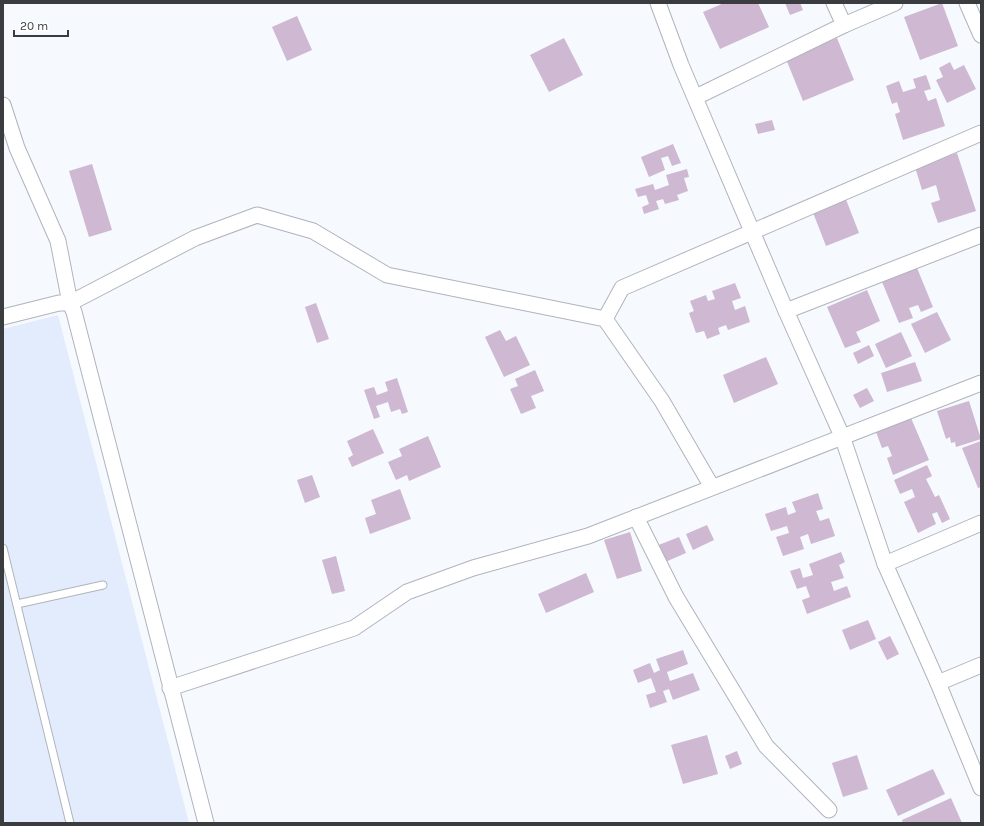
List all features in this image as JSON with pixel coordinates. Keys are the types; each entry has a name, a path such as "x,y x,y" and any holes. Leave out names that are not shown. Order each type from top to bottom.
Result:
{"street":[{"path":"658,3 681,65 696,97 786,311 842,436 885,564 938,683 981,788"},
{"path":"834,3 844,25"},
{"path":"696,97 844,25 895,3"},
{"path":"967,3 981,35"},
{"path":"3,105 20,155 58,241 70,303 74,312 206,823"},
{"path":"605,319 622,288 981,133"},
{"path":"3,317 59,303 70,303 195,238 257,215 313,231 387,275 605,319 662,401 712,487"},
{"path":"786,311 981,235"},
{"path":"170,688 354,628 407,592 473,568 588,536 981,383"},
{"path":"636,517 676,597 766,746 829,810"},
{"path":"885,564 981,523"},
{"path":"938,683 981,665"}],"lane":[{"path":"3,548 70,823"},
{"path":"17,604 103,584"}],"shaded area":[{"path":"58,315 189,823 3,823 3,329"}],"building":[{"path":"724,3 758,3 769,27 720,49 703,12"},
{"path":"785,3 800,3 803,10 790,15"},
{"path":"942,3 958,46 920,60 904,17"},
{"path":"297,16 312,50 287,61 272,27"},
{"path":"564,38 583,75 549,92 530,55"},
{"path":"837,38 854,80 803,101 786,59"},
{"path":"950,62 954,70 964,65 976,89 947,103 936,80 943,77 939,68"},
{"path":"926,75 931,89 924,91 928,101 936,98 945,126 903,140 895,114 900,112 897,102 892,104 886,86 899,81 903,92 916,88 913,79"},
{"path":"772,120 775,130 758,134 755,124"},
{"path":"673,144 681,163 672,166 668,156 661,158 665,170 649,177 641,157"},
{"path":"957,153 976,211 938,223 931,203 940,200 936,185 922,190 915,167"},
{"path":"92,164 112,230 89,237 69,171"},
{"path":"687,169 689,177 684,178 688,191 677,195 679,200 665,204 663,199 656,201 659,209 644,214 642,207 649,204 646,195 638,197 635,189 653,184 655,190 669,185 666,175"},
{"path":"845,197 859,233 826,246 812,210"},
{"path":"915,263 933,307 921,312 918,305 909,308 913,318 899,323 880,277"},
{"path":"735,283 741,298 732,301 735,310 745,306 750,322 728,330 726,325 718,328 720,334 707,339 704,331 696,333 689,313 694,311 690,301 706,295 708,301 715,299 712,291"},
{"path":"867,290 880,321 856,332 861,342 845,348 827,307"},
{"path":"316,303 329,339 317,343 305,307"},
{"path":"937,312 951,340 925,353 911,324"},
{"path":"500,330 506,341 516,336 530,365 504,377 485,337"},
{"path":"901,332 912,356 886,368 875,344"},
{"path":"869,345 874,356 858,364 853,353"},
{"path":"766,357 778,384 734,403 723,375"},
{"path":"915,362 922,381 887,392 881,373"},
{"path":"535,370 544,391 531,396 536,408 521,414 510,389 518,386 515,379"},
{"path":"397,378 408,412 402,414 400,409 391,412 388,402 376,406 380,417 374,419 364,390 374,387 377,395 388,391 385,382"},
{"path":"867,388 874,401 860,408 853,395"},
{"path":"969,401 981,439 956,447 955,442 951,443 950,437 946,439 937,411"},
{"path":"911,418 929,460 893,475 887,458 892,456 888,446 882,448 876,432"},
{"path":"373,429 384,453 352,467 348,458 353,455 347,441"},
{"path":"428,436 441,467 409,481 407,475 396,480 388,462 402,456 399,449"},
{"path":"981,441 981,487 978,488 962,448"},
{"path":"927,465 932,476 926,479 935,497 939,495 950,519 942,523 937,512 932,514 936,524 918,533 904,502 915,497 912,489 900,494 894,480"},
{"path":"312,475 320,497 305,503 297,480"},
{"path":"400,489 411,519 370,534 365,518 376,514 371,500"},
{"path":"818,493 823,509 816,511 820,521 829,518 835,536 811,544 808,534 800,537 804,549 783,556 776,537 789,533 787,526 771,531 765,514 786,507 788,515 796,512 792,502"},
{"path":"707,525 714,540 693,550 686,534"},
{"path":"630,532 642,571 617,579 604,540"},
{"path":"679,537 686,553 663,563 656,546"},
{"path":"841,552 845,562 839,565 844,578 831,582 834,591 847,586 851,597 807,614 802,600 810,597 806,586 797,589 790,571 800,568 803,578 813,575 809,564"},
{"path":"336,556 345,591 332,594 322,560"},
{"path":"586,573 594,592 546,613 538,594"},
{"path":"868,620 876,639 850,650 842,630"},
{"path":"890,636 899,654 887,660 878,642"},
{"path":"683,650 688,664 667,672 670,681 693,673 700,690 673,700 669,689 663,691 667,702 650,708 646,695 656,692 651,678 638,683 633,670 650,663 654,673 660,670 656,659"},
{"path":"707,735 718,774 683,784 671,745"},
{"path":"737,751 742,764 730,769 725,756"},
{"path":"857,755 868,789 843,797 832,763"},
{"path":"933,769 945,794 898,816 886,790"},
{"path":"951,798 962,823 903,823 902,820"}]}
